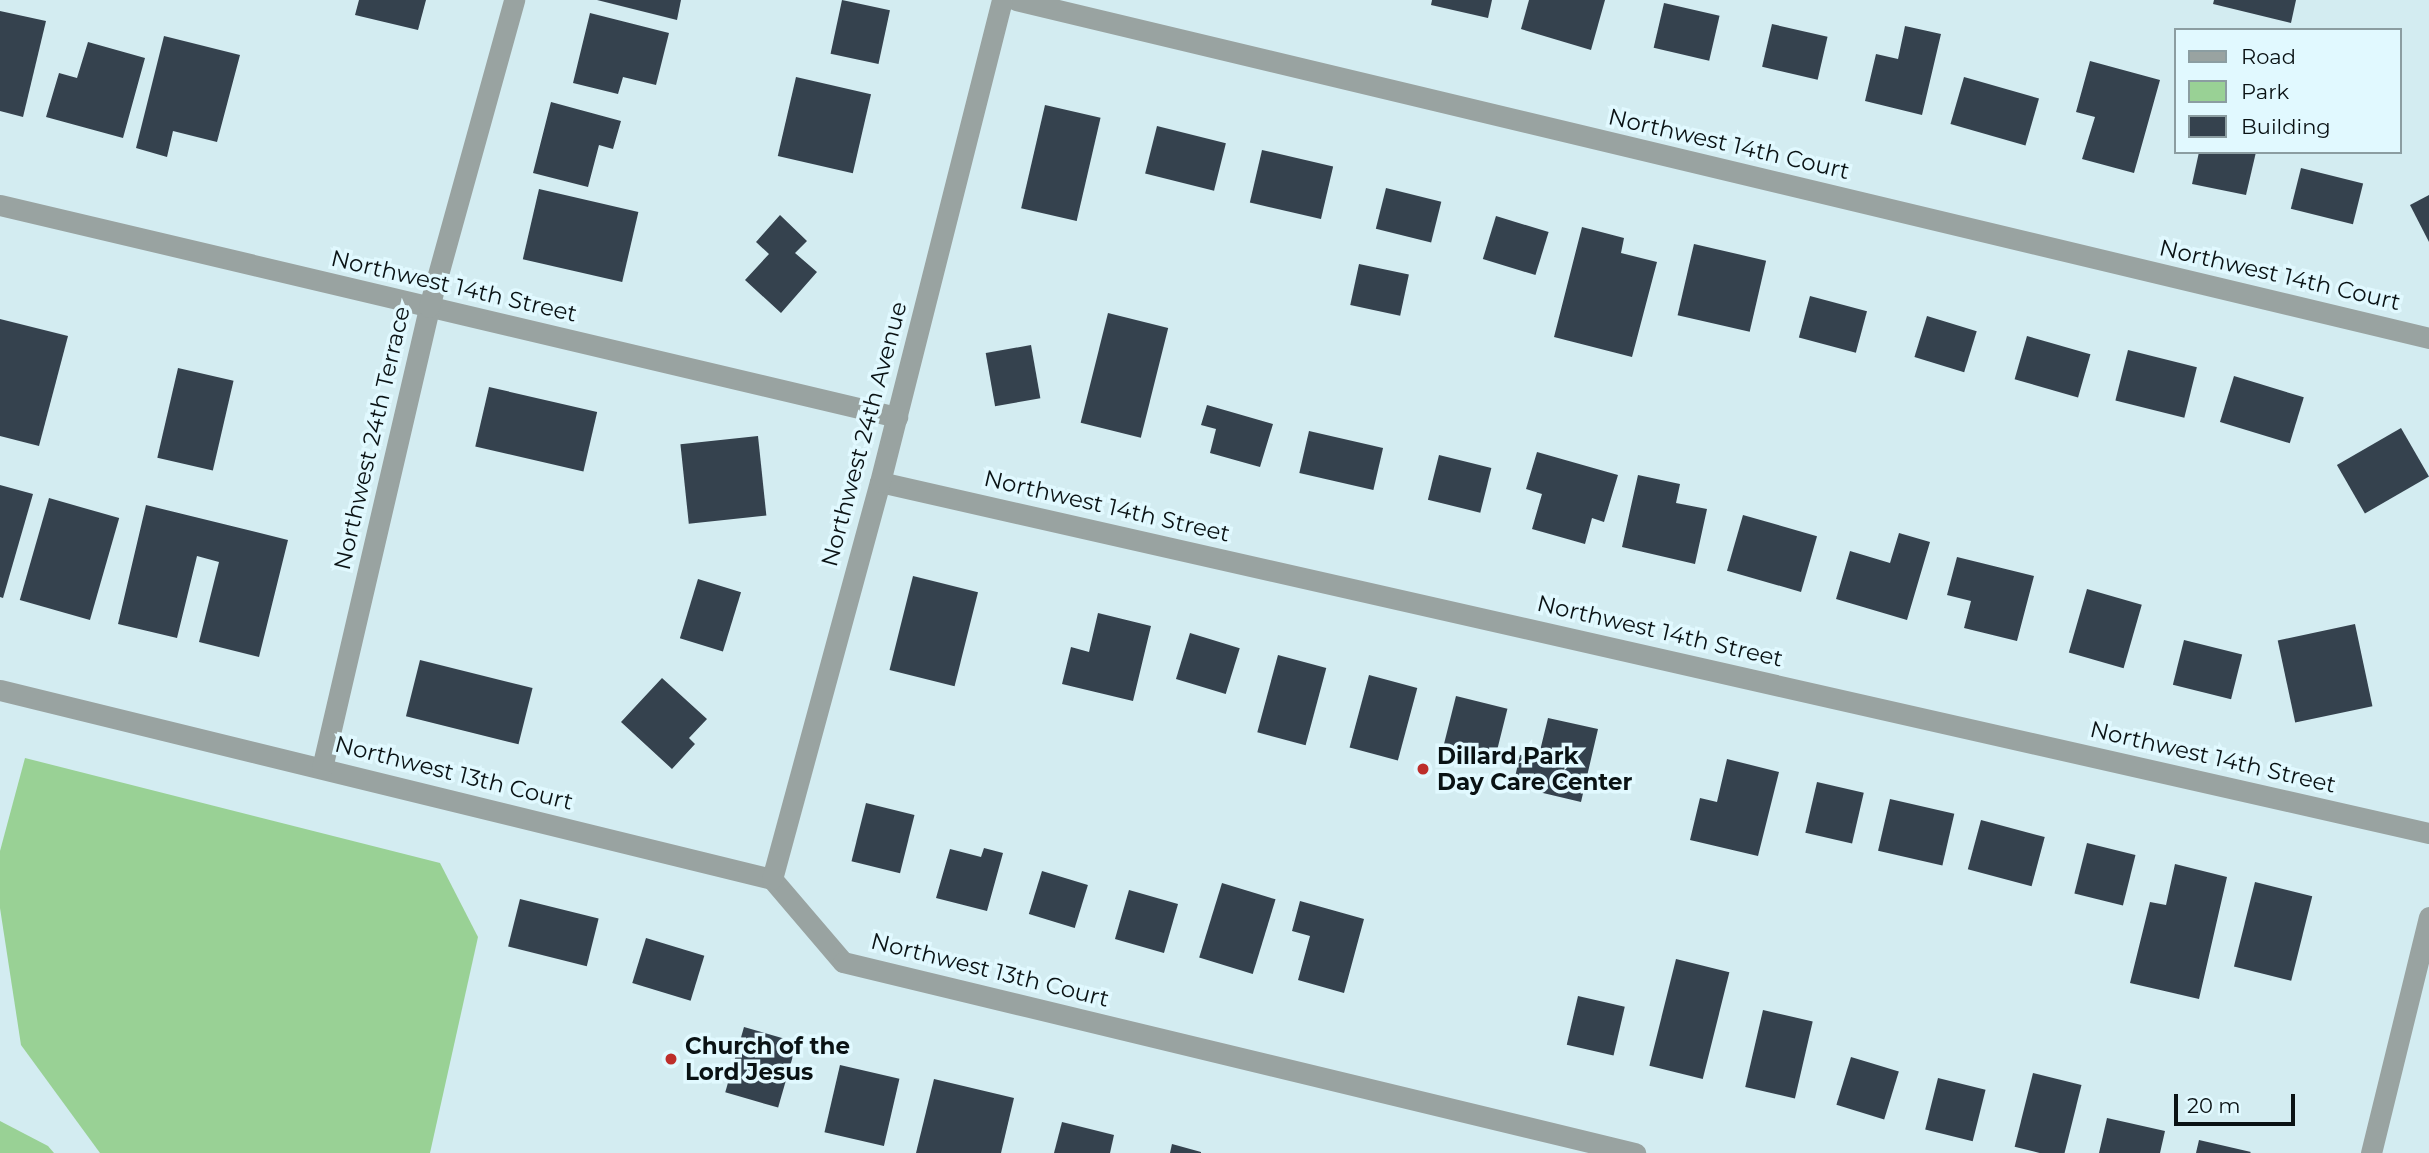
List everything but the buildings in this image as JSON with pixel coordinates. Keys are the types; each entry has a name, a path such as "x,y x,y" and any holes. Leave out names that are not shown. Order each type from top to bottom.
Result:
{"street":[{"name":"Northwest 24th Terrace","path":"322,768 429,307 514,0"},
{"name":"Northwest 24th Avenue","path":"772,879 880,482 1002,0"},
{"name":"Northwest 14th Court","path":"1016,0 2429,338"},
{"name":"Northwest 14th Street","path":"0,205 897,417"},
{"name":"Northwest 14th Street","path":"880,482 2429,833"},
{"name":"Northwest 13th Court","path":"0,690 772,879 843,961 1635,1153"},
{"path":"2371,1153 2429,917"}],"green space":[{"path":"25,758 440,863 478,937 430,1153 100,1153 21,1045 0,908 0,851"},
{"path":"0,1121 48,1146 54,1153 0,1153"}],"place":[{"name":"Dillard Park Day Care Center","path":"1423,769"},
{"name":"Church of the Lord Jesus","path":"671,1059"}]}
